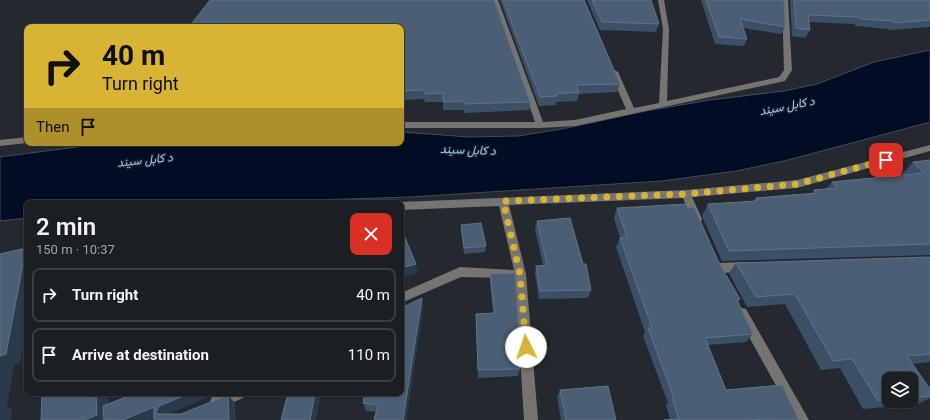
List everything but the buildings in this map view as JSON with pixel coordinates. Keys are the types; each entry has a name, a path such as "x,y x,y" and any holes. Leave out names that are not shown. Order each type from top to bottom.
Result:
{"street":[{"path":"495,0 540,126"},
{"path":"661,0 666,29 663,104"},
{"path":"404,125 540,126 575,123 782,79 788,70 785,0"},
{"path":"610,62 631,111"},
{"path":"0,143 24,140"},
{"path":"404,206 686,194 797,184 930,148"},
{"path":"686,194 700,228"},
{"path":"503,201 520,274 531,420"},
{"path":"712,255 725,282"},
{"path":"718,268 757,267"},
{"path":"404,297 460,272 520,274"},
{"path":"737,303 802,420"},
{"path":"202,408 231,396"}],"water":[{"name":"د کابل سيند","path":"930,50 930,122 788,160 736,171 662,181 410,197 312,200 24,200 24,218 0,221 0,157 84,146 404,146 404,132 469,137 518,136 562,129 646,111 710,100 784,91 817,84 874,62"}],"route":[{"path":"526,347 520,274 503,201 686,194 797,184 886,160"}]}
